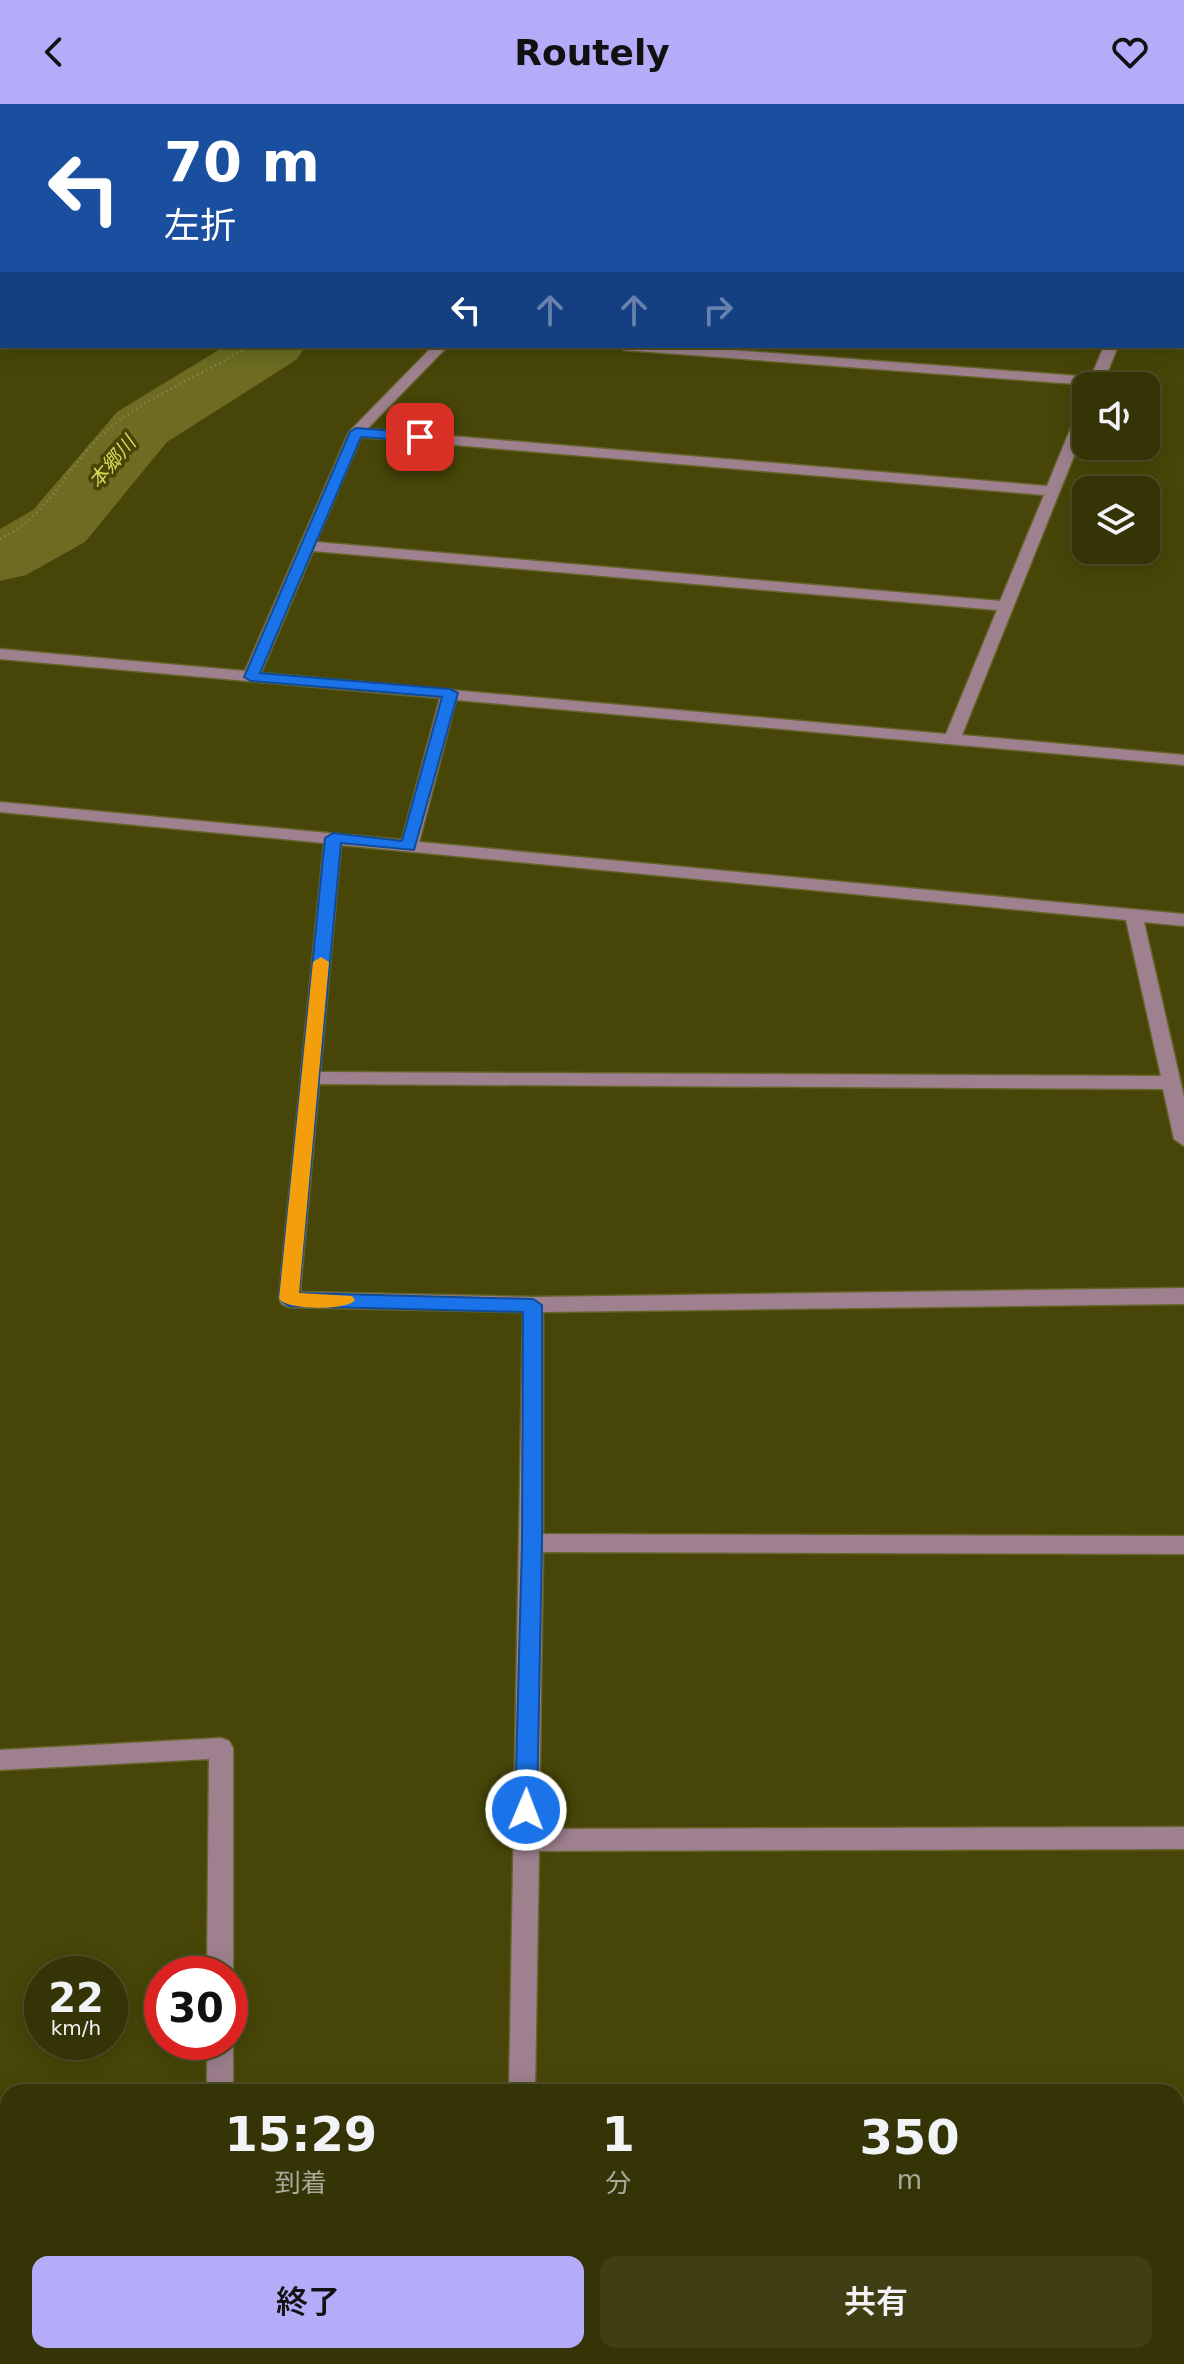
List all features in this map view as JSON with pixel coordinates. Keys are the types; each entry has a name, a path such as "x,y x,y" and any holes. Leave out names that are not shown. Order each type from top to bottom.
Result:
{"street":[{"path":"251,677 356,432 439,348"},
{"path":"649,348 1072,382"},
{"path":"1100,372 1110,348"},
{"path":"356,432 1053,491"},
{"path":"953,737 1072,443"},
{"path":"306,546 1004,606"},
{"path":"0,654 1184,760"},
{"path":"409,846 450,693"},
{"path":"0,807 1184,920"},
{"path":"333,838 289,1299 533,1305 1184,1296"},
{"path":"1134,916 1184,1139"},
{"path":"310,1078 1172,1083"},
{"path":"522,2084 533,1305"},
{"path":"532,1543 1184,1545"},
{"path":"0,1760 221,1748 220,1956"},
{"path":"525,1840 1184,1838"},
{"path":"220,2060 220,2084"}],"path":[{"path":"0,539 33,522 94,443 128,414 221,366 246,348"}],"waterway":[{"name":"本郷川","path":"0,559 59,526 142,427 269,348"}],"slow traffic":[{"path":"321,962 289,1299 346,1300"}],"route":[{"path":"420,437 356,432 251,677 450,693 409,846 333,838 289,1299 533,1305 526,1810"}]}
